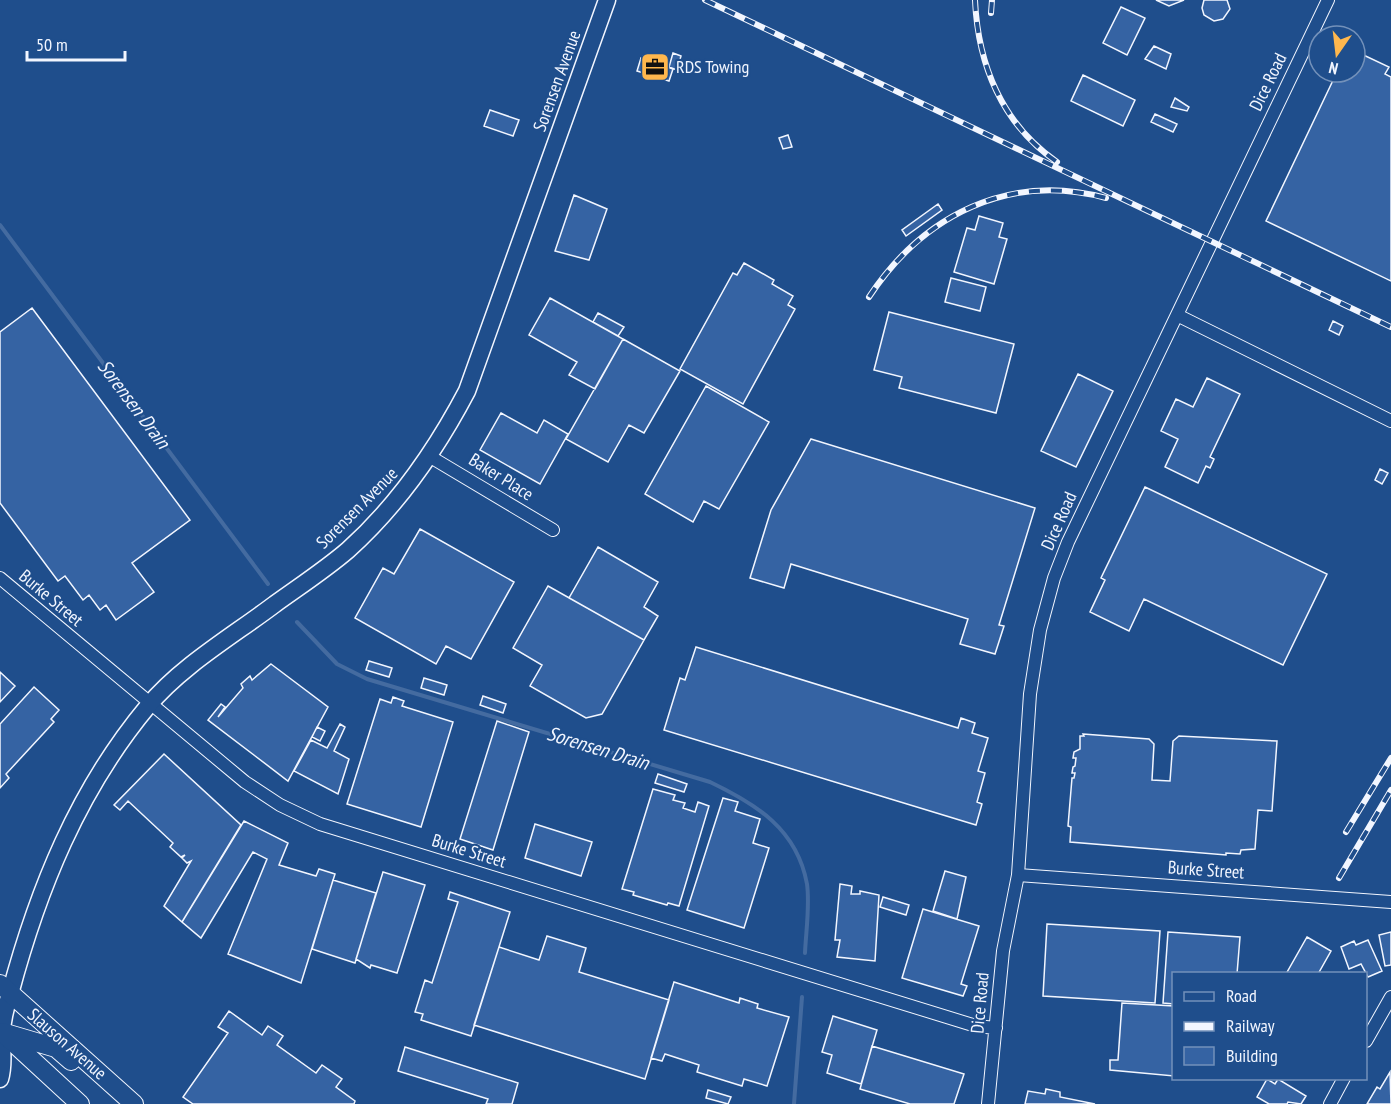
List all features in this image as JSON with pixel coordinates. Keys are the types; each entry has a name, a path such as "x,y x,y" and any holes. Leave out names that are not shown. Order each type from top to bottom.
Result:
{"main road":[{"name":"Slauson Avenue","path":"3,990 55,1031 134,1104"},
{"name":"Slauson Avenue","path":"1,1032 80,1104"},
{"path":"1,1032 56,1048 120,1104"}],"street":[{"name":"Sorensen Avenue","path":"0,1079 3,1068 1,1032 3,990 66,832 105,762 150,704 209,650 348,550 392,506 429,456 467,391 607,0"},
{"name":"Dice Road","path":"987,1104 1003,951 1018,875 1030,694 1040,630 1054,578 1068,542 1328,0"},
{"path":"1177,315 1391,421"},
{"name":"Baker Place","path":"429,456 553,530"},
{"name":"Burke Street","path":"0,578 245,782 280,805 320,824 954,1019 996,1028"},
{"name":"Burke Street","path":"1018,875 1391,902"},
{"path":"1367,1038 1391,997"},
{"path":"1330,1104 1343,1080"}],"building":[{"path":"1156,0 1184,0 1169,6"},
{"path":"1204,0 1227,0 1230,9 1223,19 1214,21 1204,15 1202,8"},
{"path":"1121,7 1145,18 1127,55 1103,43"},
{"path":"1154,46 1171,54 1166,69 1145,59"},
{"path":"673,53 681,56 677,70 669,67"},
{"path":"1367,57 1389,67 1385,74 1391,77 1391,281 1266,221 1331,84 1367,84"},
{"path":"641,58 673,69 669,81 637,71"},
{"path":"1083,75 1135,100 1123,126 1071,101"},
{"path":"1175,98 1189,107 1187,111 1171,107"},
{"path":"490,110 519,120 513,136 484,126"},
{"path":"1155,114 1177,124 1173,132 1151,122"},
{"path":"788,135 792,147 783,149 779,138"},
{"path":"574,195 607,209 589,260 555,251"},
{"path":"938,204 942,210 906,236 902,230"},
{"path":"979,216 1003,223 999,237 1007,239 994,284 954,272 967,228 975,230"},
{"path":"744,263 774,280 772,284 793,296 788,305 795,309 743,404 680,369 733,273 737,275"},
{"path":"951,278 986,287 980,311 945,302"},
{"path":"550,298 623,339 595,389 569,375 577,362 529,335"},
{"path":"32,308 190,520 132,563 154,592 116,620 106,605 100,610 89,595 83,600 65,576 58,581 0,503 0,332"},
{"path":"889,312 1014,344 996,413 899,388 902,377 874,370"},
{"path":"598,313 624,327 618,336 593,322"},
{"path":"1333,321 1343,326 1339,335 1329,330"},
{"path":"623,339 680,371 644,433 629,425 608,462 566,439"},
{"path":"1078,374 1113,391 1076,467 1041,451"},
{"path":"1207,378 1240,394 1210,457 1214,459 1210,468 1206,466 1198,483 1165,467 1178,439 1161,431 1176,399 1193,407"},
{"path":"706,386 769,422 719,509 704,501 693,522 645,494"},
{"path":"501,413 537,433 544,420 568,434 540,484 480,450"},
{"path":"811,439 1035,508 999,625 1004,626 995,654 960,644 968,619 791,564 784,588 750,578 771,510"},
{"path":"1380,469 1388,473 1382,484 1375,480"},
{"path":"1145,487 1327,574 1283,665 1144,599 1129,631 1090,612 1105,580 1101,578"},
{"path":"420,529 514,582 471,659 446,646 436,664 355,618 383,568 394,574"},
{"path":"598,547 658,582 644,607 658,616 644,640 569,598"},
{"path":"548,586 644,640 602,714 586,718 530,686 542,665 513,648"},
{"path":"696,647 958,728 961,718 975,723 972,733 988,738 978,771 985,773 977,802 982,804 976,825 664,730 680,678 685,680"},
{"path":"369,661 392,668 389,677 366,670"},
{"path":"271,664 328,707 288,781 208,720 221,704 225,707 218,717 243,688 241,684 250,676 252,680"},
{"path":"0,672 15,686 0,702"},
{"path":"424,678 447,685 444,695 421,688"},
{"path":"34,687 59,710 51,719 54,722 6,774 9,778 0,788 0,724"},
{"path":"483,696 506,704 503,713 480,705"},
{"path":"393,697 404,701 402,706 453,722 421,827 347,804 380,699 391,703"},
{"path":"497,721 529,732 493,850 460,839"},
{"path":"340,724 345,727 334,751 349,759 338,794 294,771 311,740 327,748"},
{"path":"317,727 325,731 320,741 312,737"},
{"path":"1083,734 1149,739 1154,744 1152,780 1170,781 1173,741 1179,736 1277,741 1272,811 1258,810 1255,849 1241,850 1240,854 1226,853 1226,855 1070,842 1071,827 1068,826 1072,778 1075,773 1072,773 1076,758 1073,758 1074,752 1080,749 1080,736 1084,736"},
{"path":"164,754 241,825 182,922 164,906 191,861 187,863 182,858 185,855 181,857 170,847 173,843 128,801 120,810 114,805"},
{"path":"658,774 687,784 684,792 655,783"},
{"path":"653,789 675,795 673,800 685,803 683,808 695,812 698,802 709,806 679,906 668,903 667,905 633,895 634,892 622,889"},
{"path":"723,798 738,802 735,811 760,819 753,843 769,848 744,928 687,910"},
{"path":"244,821 288,843 279,865 316,876 319,869 335,874 301,983 228,954 267,859 253,852 201,938 182,922"},
{"path":"535,824 592,842 581,876 525,858"},
{"path":"945,871 966,877 957,919 933,911"},
{"path":"383,872 425,885 397,973 371,965 370,968 356,959"},
{"path":"333,880 376,893 355,963 312,949"},
{"path":"840,884 852,886 851,894 860,894 860,891 879,895 875,961 837,957 840,940 835,940"},
{"path":"450,892 510,912 471,1036 421,1020 423,1014 415,1012 425,980 432,983 458,902 448,899"},
{"path":"883,897 909,905 906,915 880,907"},
{"path":"923,909 979,926 961,984 967,986 963,996 902,978"},
{"path":"1047,924 1160,931 1155,1003 1043,996"},
{"path":"1168,932 1240,937 1237,972 1172,972 1172,1004 1163,1003"},
{"path":"1391,932 1391,965 1385,966 1379,935"},
{"path":"547,936 586,948 579,972 669,1000 645,1079 474,1025 499,947 539,960"},
{"path":"1307,937 1331,951 1319,972 1287,972"},
{"path":"1368,940 1382,971 1368,977 1361,964 1349,969 1341,947 1354,941 1356,945"},
{"path":"674,982 739,1003 740,998 758,1004 757,1008 789,1017 767,1086 744,1079 742,1086 697,1072 699,1065 665,1054 662,1061 651,1058"},
{"path":"1122,1003 1172,1006 1172,1076 1110,1070 1110,1060 1118,1060"},
{"path":"229,1011 262,1035 268,1026 283,1036 277,1045 316,1073 322,1065 342,1079 336,1087 355,1101 354,1104 193,1104 183,1097 228,1033 218,1027"},
{"path":"833,1016 877,1030 861,1084 827,1073 832,1055 822,1052"},
{"path":"872,1046 964,1074 954,1104 910,1104 860,1089"},
{"path":"405,1047 518,1083 512,1104 486,1104 488,1099 398,1071"},
{"path":"1390,1072 1391,1104 1367,1104 1377,1087 1380,1089"},
{"path":"1266,1080 1275,1084 1280,1080 1306,1096 1301,1104 1288,1102 1287,1104 1269,1104 1257,1097"},
{"path":"1046,1089 1060,1092 1060,1097 1095,1104 1025,1104 1028,1091 1045,1094"},
{"path":"708,1090 731,1097 728,1104 706,1098"}],"waterway":[{"name":"Sorensen Drain","path":"0,225 268,584"},
{"name":"Sorensen Drain","path":"297,622 337,664 367,679 710,782 743,799 758,809 784,833 802,865 808,892 805,953"},
{"name":"Sorensen Drain","path":"794,1104 802,997"}],"railway":[{"path":"705,0 1391,327"},
{"path":"975,0 981,47 996,91 1021,130 1057,162"},
{"path":"991,13 992,0"},
{"path":"869,297 891,268 915,243 942,223 971,207 1003,196 1036,191 1070,191 1106,198"},
{"path":"1346,832 1391,758"},
{"path":"1339,878 1391,790"}],"place":[{"name":"RDS Towing","path":"655,67"}]}
